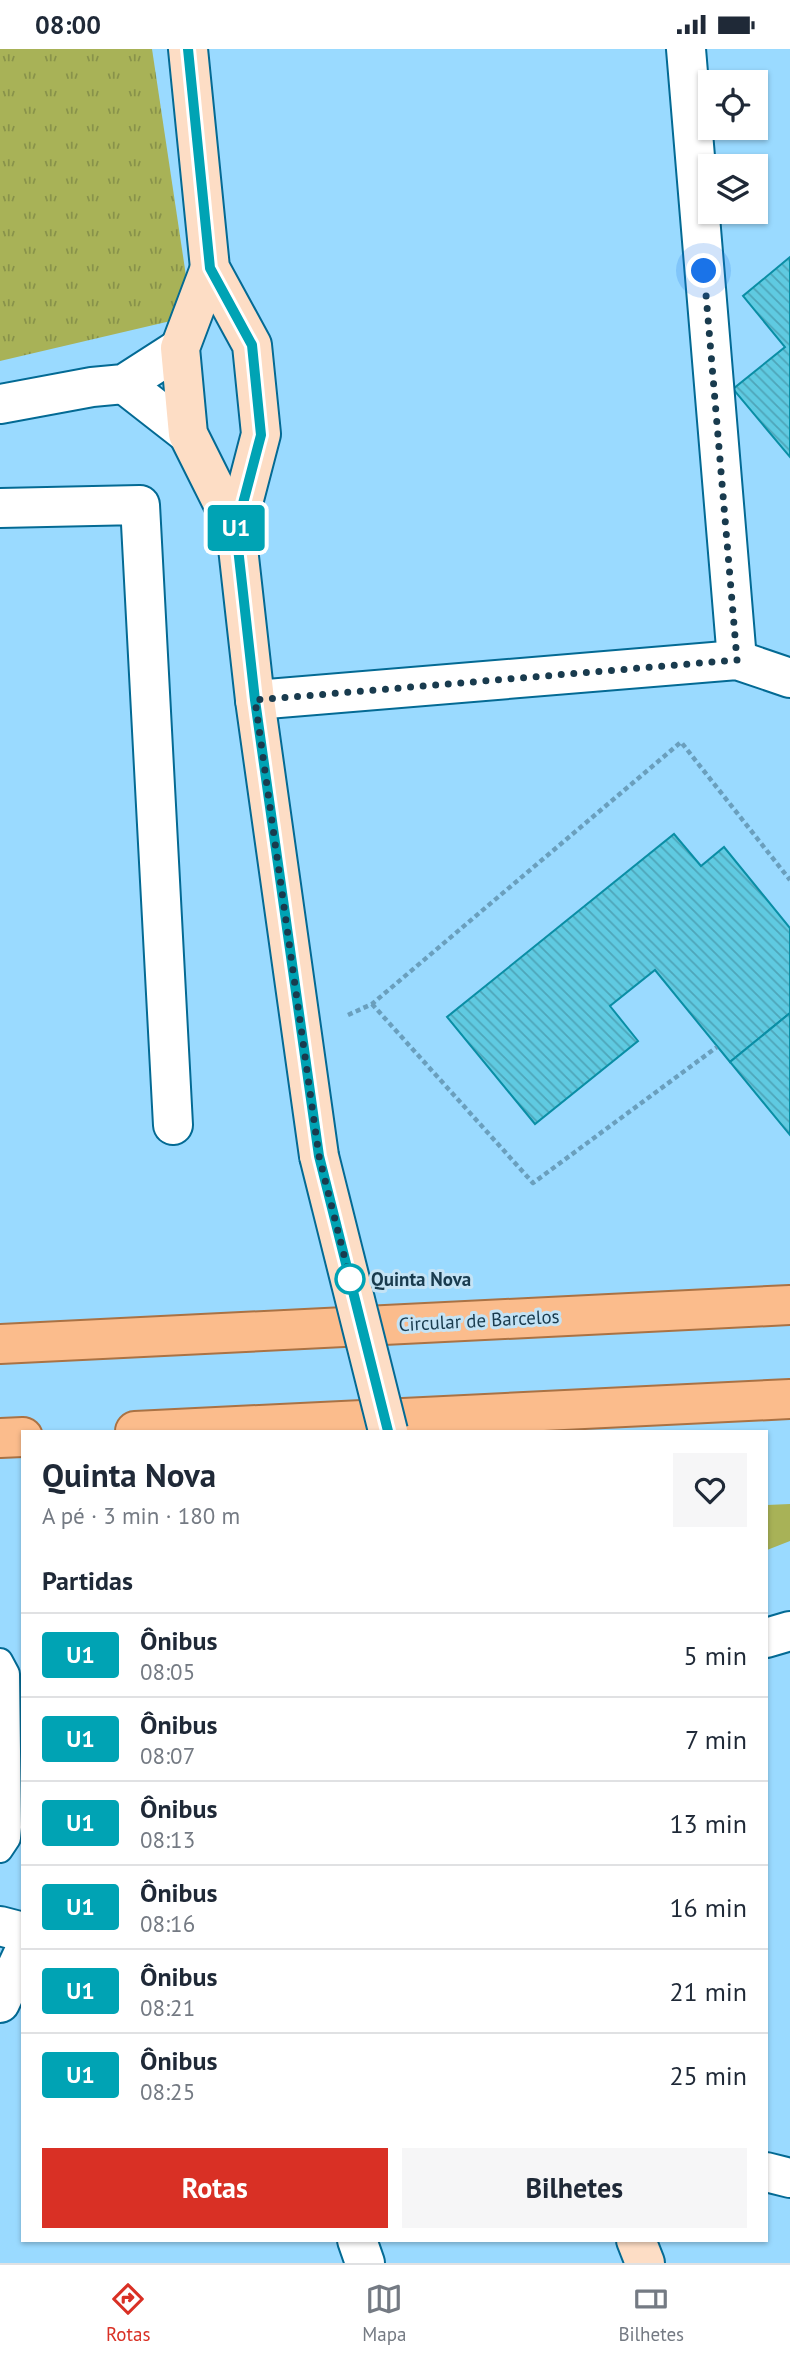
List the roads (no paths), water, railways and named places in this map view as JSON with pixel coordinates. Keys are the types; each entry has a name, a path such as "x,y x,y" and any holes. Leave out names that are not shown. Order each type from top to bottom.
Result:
{"main road":[{"path":"188,49 210,268 252,345 261,435 236,530"},
{"path":"210,268 180,348 188,435 236,530 255,700 319,1156 388,1430"},
{"name":"Circular de Barcelos","path":"0,1344 790,1305"},
{"path":"155,1430 790,1399"},
{"path":"0,1438 21,1437"},
{"path":"637,2242 645,2263"}],"street":[{"path":"686,49 737,660"},
{"path":"0,404 92,387 124,384 180,348"},
{"path":"124,384 188,435"},
{"path":"0,508 140,505 173,1125"},
{"path":"255,700 737,660 790,678"},
{"path":"768,1637 790,1631"},
{"path":"0,1926 21,1931"},
{"path":"0,2003 21,1958"},
{"path":"768,2172 790,2178"},
{"path":"358,2242 365,2263"}],"lane":[{"path":"0,1661 8,1674 9,1827 8,1837 0,1850"}],"place":[{"name":"Quinta Nova","path":"350,1279"}]}
